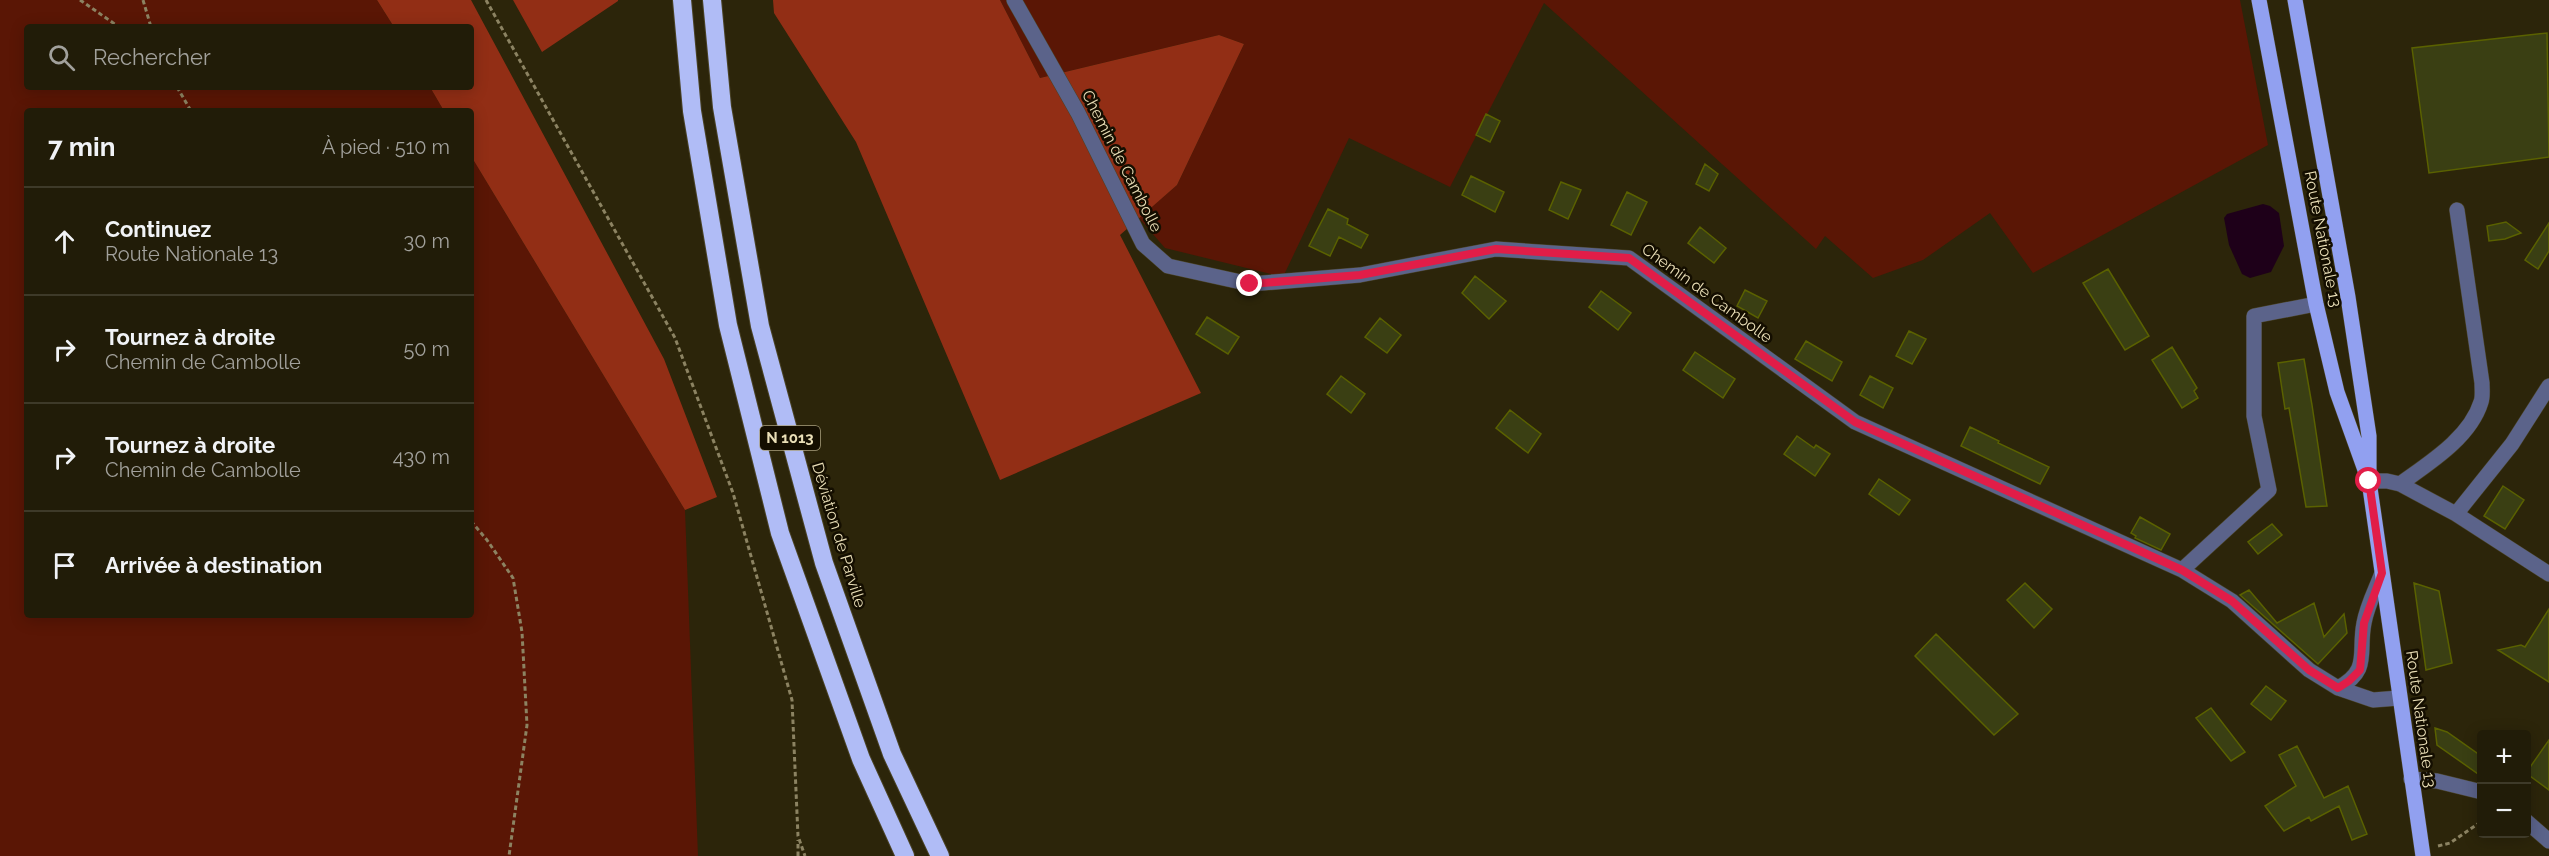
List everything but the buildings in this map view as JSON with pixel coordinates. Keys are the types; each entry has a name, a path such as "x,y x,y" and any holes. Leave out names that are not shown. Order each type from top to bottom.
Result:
{"highway":[{"name":"N 1013","path":"682,0 692,111 728,324 780,533 861,759 905,856"},
{"name":"Déviation de Parville","path":"712,0 722,107 766,349 824,563 892,754 940,856"}],"main road":[{"name":"Route Nationale 13","path":"2259,0 2316,303 2337,392 2369,481"},
{"name":"Route Nationale 13","path":"2295,0 2348,297 2368,436 2369,481 2422,853"}],"street":[{"name":"Chemin de Cambolle","path":"1014,0 1078,113 1143,244 1168,266 1250,284 1360,275 1496,249 1629,258 1855,422 2182,570 2232,601 2309,670 2338,688 2373,700 2399,698"},
{"path":"2400,484 2432,461 2466,430 2482,402 2482,383 2457,210"},
{"path":"2182,570 2269,490 2254,416 2254,316 2316,303"},
{"path":"2456,514 2512,444 2549,386"},
{"path":"2369,481 2400,484 2456,514 2549,574"},
{"path":"2338,688 2360,670 2364,623 2382,573"},
{"path":"2412,779 2437,781 2477,789"},
{"path":"2531,825 2549,841"}],"path":[{"path":"80,0 115,24"},
{"path":"143,0 150,24"},
{"path":"486,0 675,338 733,493 792,700 798,856"},
{"path":"179,90 189,108"},
{"path":"474,525 513,578 522,632 527,725 509,856"},
{"path":"2422,853 2450,843 2477,824"},
{"path":"798,836 805,856"}],"shaded area":[{"path":"0,0 377,0 392,24 24,24 24,90 432,90 442,108 24,108 24,618 474,618 474,161 685,510 698,856 0,856"},
{"path":"377,0 471,0 664,359 717,497 685,510 474,161 474,108 442,108 432,90 474,90 474,24 392,24"},
{"path":"513,0 618,0 618,1 542,52"},
{"path":"773,0 1000,0 1040,78 1219,35 1244,44 1177,185 1120,235 1201,393 1000,480 856,142 774,13"},
{"path":"1000,0 2240,0 2268,145 2033,273 1990,213 1923,260 1873,278 1825,236 1816,249 1544,3 1450,187 1349,138 1283,277 1165,248 1139,218 1177,185 1244,44 1219,35 1040,78"},
{"path":"2263,204 2279,213 2284,246 2271,272 2250,278 2242,274 2229,245 2224,218 2227,214"}],"route":[{"path":"1250,284 1360,275 1496,249 1629,258 1855,422 2182,570 2232,601 2309,670 2338,688 2360,670 2364,623 2382,573 2369,481"}]}
